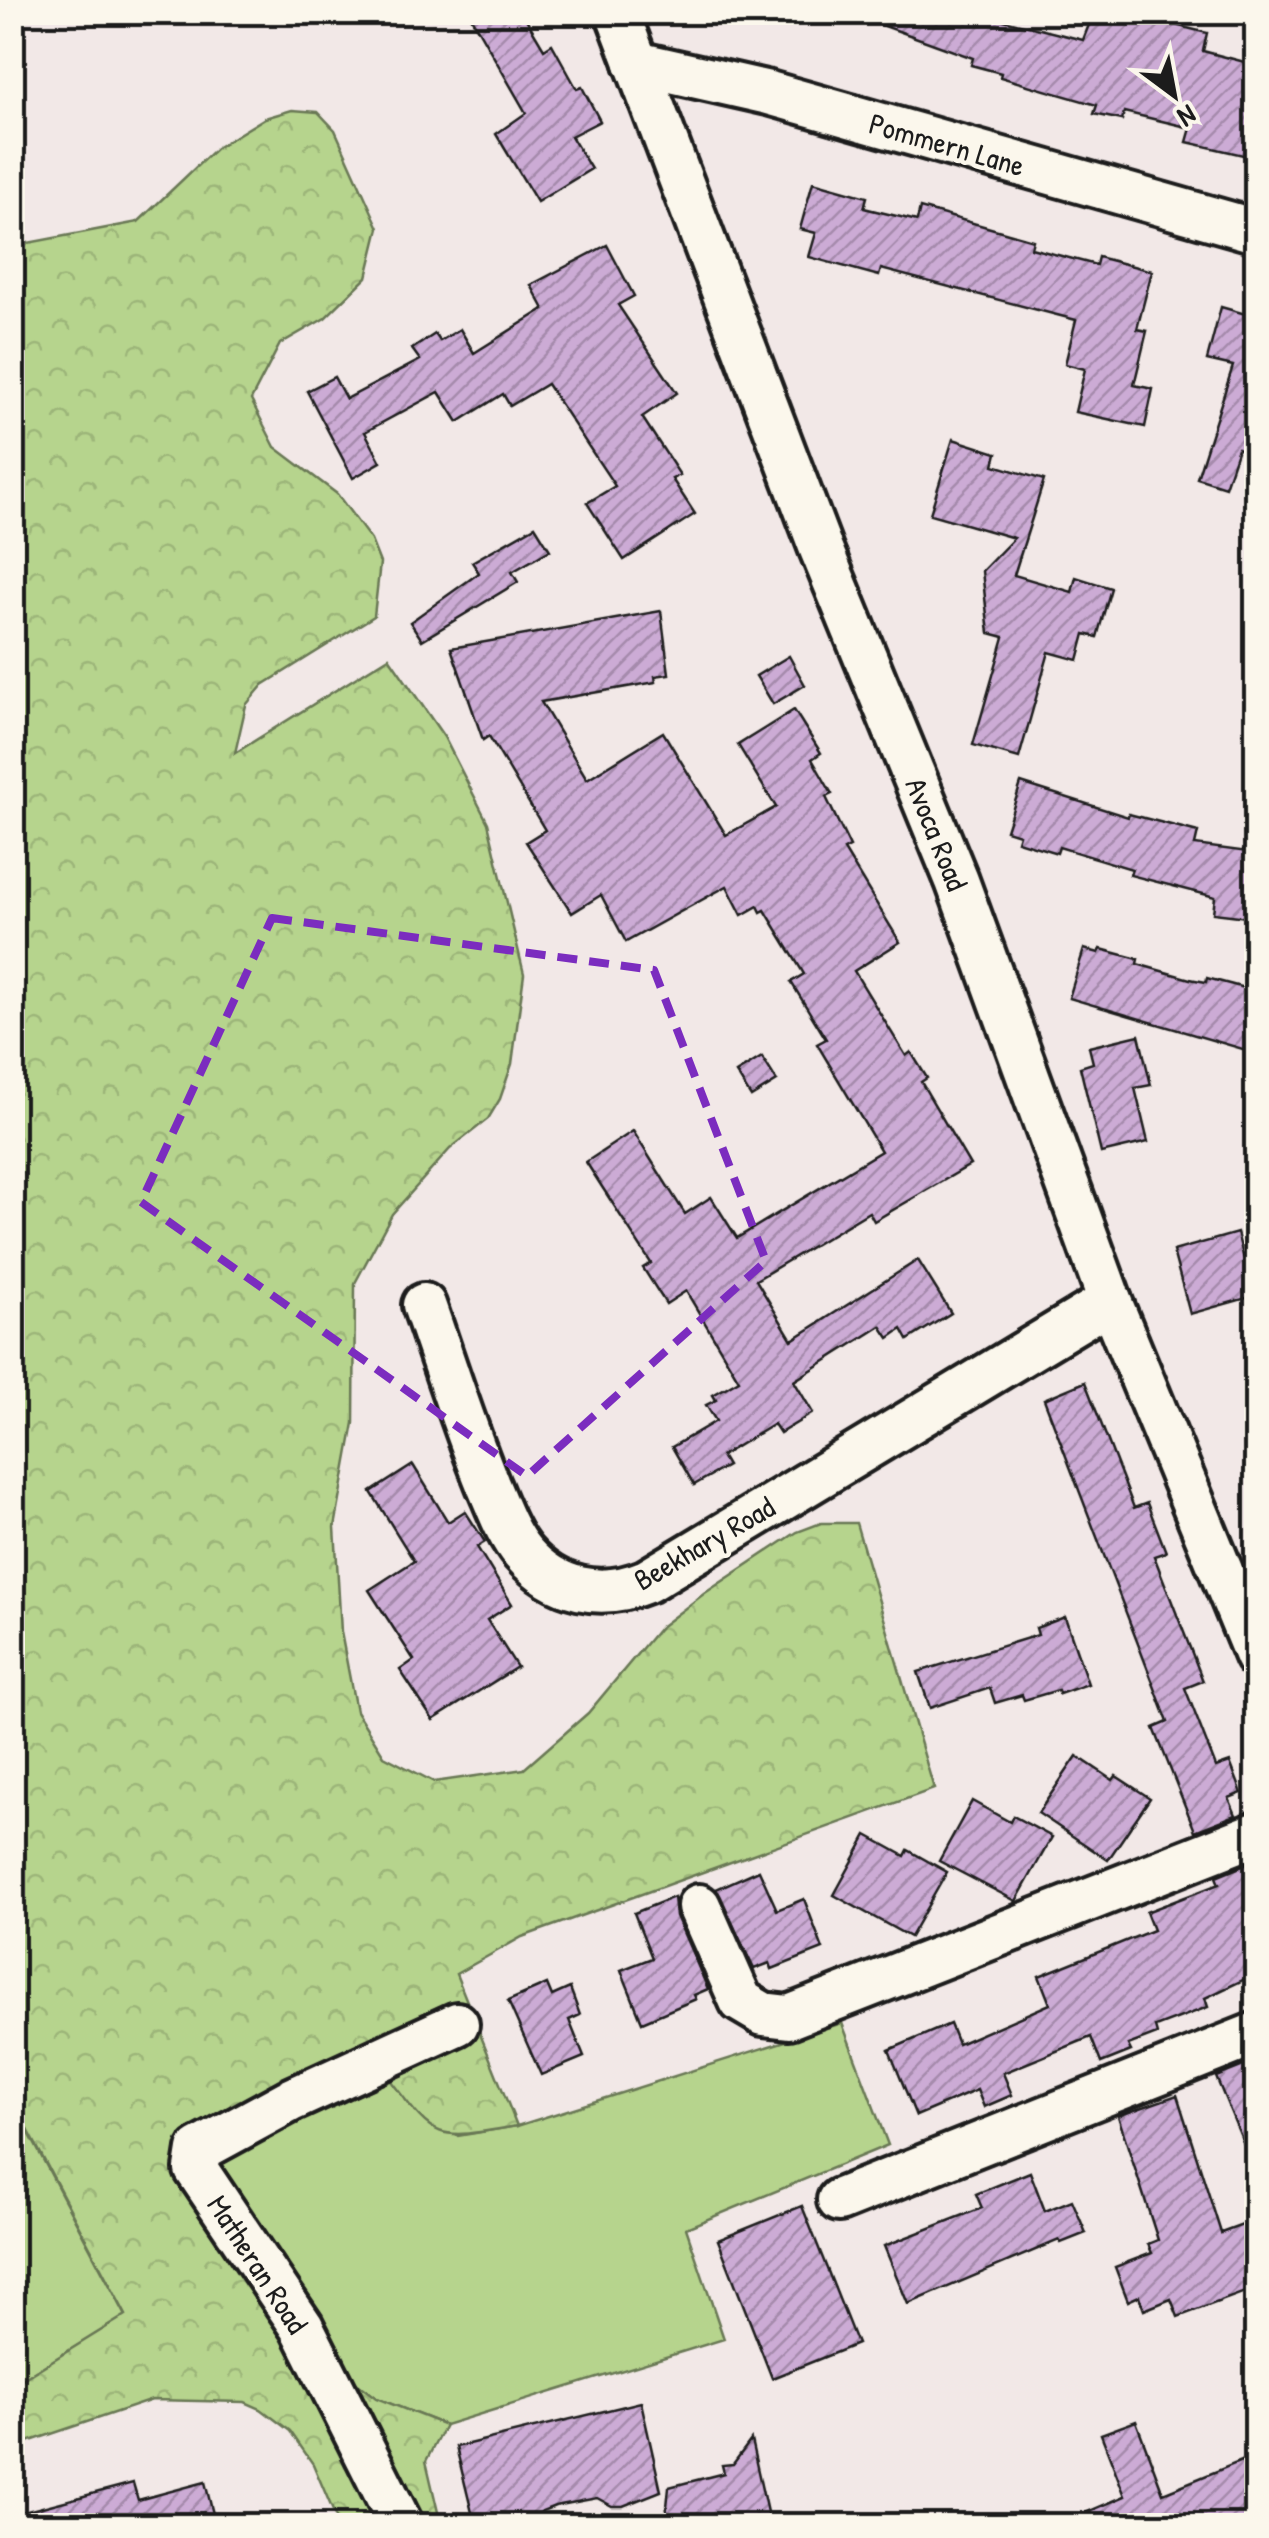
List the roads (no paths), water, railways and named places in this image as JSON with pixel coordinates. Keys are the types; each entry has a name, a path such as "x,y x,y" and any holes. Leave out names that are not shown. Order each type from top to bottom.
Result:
{"street":[{"name":"Avoca Road","path":"617,12 821,549 957,881 1110,1301 1256,1656"},
{"name":"Pommern Lane","path":"636,63 769,94 1256,232"},
{"name":"Beekhary Road","path":"424,1305 470,1441 503,1519 521,1550 555,1578 577,1589 598,1593 647,1581 1110,1301"},
{"path":"699,1906 741,2001 763,2014 789,2017 1256,1834"},
{"name":"Matheran Road","path":"402,2526 302,2327 196,2170 200,2150 214,2142 289,2101 457,2024"},
{"path":"840,2200 1256,2034"}]}
